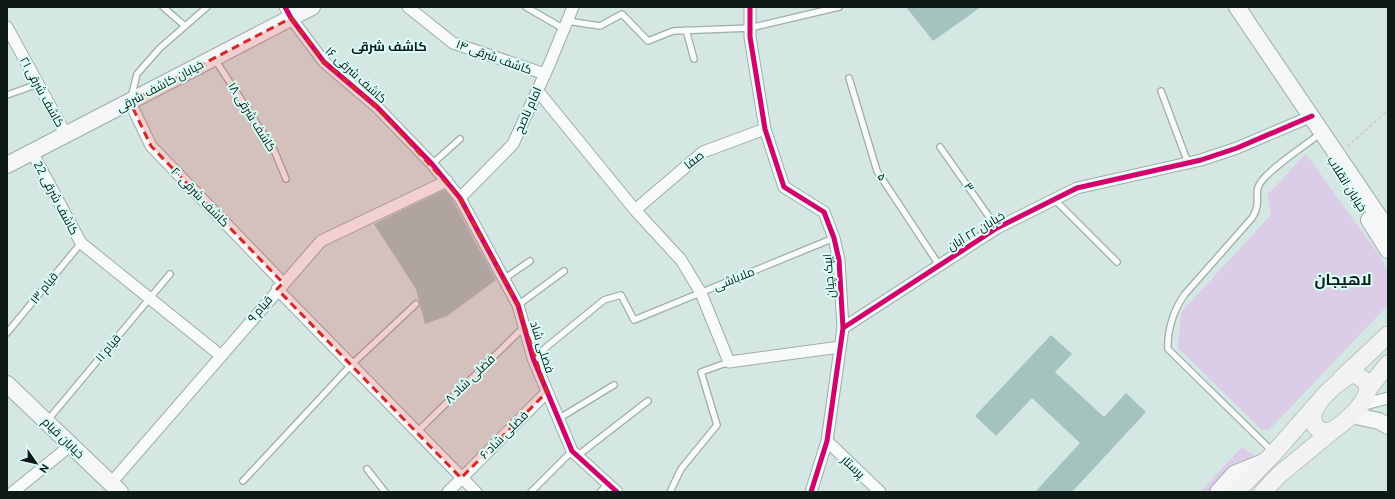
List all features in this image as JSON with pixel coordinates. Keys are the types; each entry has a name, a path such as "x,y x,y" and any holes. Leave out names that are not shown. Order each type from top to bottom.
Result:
{"main road":[{"name":"خیابان کاشف شرقی","path":"8,163 66,135 214,58 288,13 312,7"},
{"name":"خیابان انقلاب","path":"1237,7 1388,230"},
{"name":"خیابان انقلاب","path":"1312,116 1317,136 1388,250"},
{"path":"1236,492 1270,457 1318,402 1388,335"},
{"path":"1263,492 1280,474 1356,410 1365,398 1368,389 1388,364"},
{"path":"1339,381 1350,374 1359,376 1365,380 1368,389"},
{"name":"خیابان قیام","path":"7,384 115,488"},
{"path":"1318,402 1312,419 1315,426 1322,432 1331,432"},
{"path":"1356,410 1388,426"},
{"path":"1274,492 1295,470 1307,452"},
{"path":"1218,492 1234,474 1270,457"}],"street":[{"name":"کاشف شرقی ۱۴","path":"408,7 454,43 545,74"},
{"name":"امام ناصح","path":"460,198 513,144 545,74 573,7"},
{"name":"ایپک چیان","path":"750,7 750,37 765,129 784,187 824,212 834,238 839,260 843,328"},
{"name":"کاشف شرقی ۱۶","path":"288,13 324,62 377,107 432,164 460,198"},
{"name":"کاشف شرقی ۲۱","path":"7,27 66,135"},
{"path":"537,90 635,210 681,260 701,293 729,362 840,347"},
{"name":"کاشف شرقی ۲۰","path":"130,102 151,146 351,365 476,492"},
{"name":"خیابان ۲۲ آبان","path":"843,328 997,228 1077,188 1188,163 1237,148 1312,116"},
{"name":"صفا","path":"635,210 703,152 765,129"},
{"name":"کاشف شرقی 22","path":"32,152 81,243"},
{"name":"قیام ۹","path":"115,488 220,355 321,241 447,182"},
{"name":"فضلی شاد","path":"460,198 518,305 533,358 558,419 574,453 617,492"},
{"path":"81,243 220,355"},
{"path":"811,492 826,441 843,328"},
{"name":"فضلی شاد ۶","path":"448,492 547,392"},
{"path":"1356,410 1388,398"},
{"name":"پرستار","path":"826,441 880,492"},
{"path":"13,492 71,445"}],"lane":[{"path":"163,7 185,26"},
{"path":"130,102 137,74 160,48 207,7"},
{"path":"526,7 565,25 600,26 622,14 648,41 673,31 750,28 839,7"},
{"path":"686,30 694,59"},
{"name":"کاشف شرقی ۱۸","path":"214,58 274,150 286,179"},
{"name":"۵","path":"850,78 878,170 939,265"},
{"path":"7,95 38,84"},
{"path":"1161,91 1188,163"},
{"path":"1270,457 1168,349 1168,341 1176,307 1185,294 1252,218 1257,210 1258,186 1265,176 1317,136"},
{"path":"432,164 460,139"},
{"name":"۳","path":"940,147 997,228"},
{"path":"1054,199 1117,262"},
{"name":"ملاباشی","path":"533,358 604,300 621,295 634,320 834,238"},
{"name":"قیام ۱۳","path":"7,334 81,243"},
{"path":"504,279 530,261"},
{"path":"518,305 564,271"},
{"name":"قیام ۱۱","path":"46,421 170,274"},
{"path":"243,481 351,365 416,304"},
{"name":"فضلی شاد ۸","path":"417,432 524,327"},
{"path":"670,492 681,469 717,425 701,372 729,362"},
{"path":"558,419 614,385"},
{"path":"531,492 574,453 648,401"},
{"path":"367,469 385,492"},
{"path":"600,492 608,484"}],"path":[{"path":"1338,156 1388,110"}],"highlighted area":[{"path":"291,18 324,62 377,107 460,198 518,305 547,392 461,478 277,289 283,283 151,146 130,102"}],"shaded area":[{"path":"1306,154 1382,259 1388,271 1388,301 1387,306 1269,430 1262,430 1178,348 1181,312 1271,215 1267,195"},
{"path":"1242,447 1254,455 1219,492 1200,492"}],"building":[{"path":"906,7 981,7 933,41"},
{"path":"444,190 452,199 496,280 447,316 425,324 416,289 374,224"},
{"path":"1051,335 1072,354 1055,372 1104,417 1126,393 1146,412 1072,492 1035,492 1080,443 1032,398 996,436 975,416"}],"cycle path":[{"path":"285,7 291,18 324,62 377,107 432,164 460,198 518,305 533,358 572,451 617,492"},
{"path":"750,7 750,37 765,129 784,187 824,212 834,238 839,260 843,328 827,441 811,492"},
{"path":"843,328 997,228 1077,188 1201,160 1237,148 1312,116"}],"district":[{"name":"کاشف شرقی","path":"389,46"},
{"name":"لاهیجان","path":"1343,279"}]}
